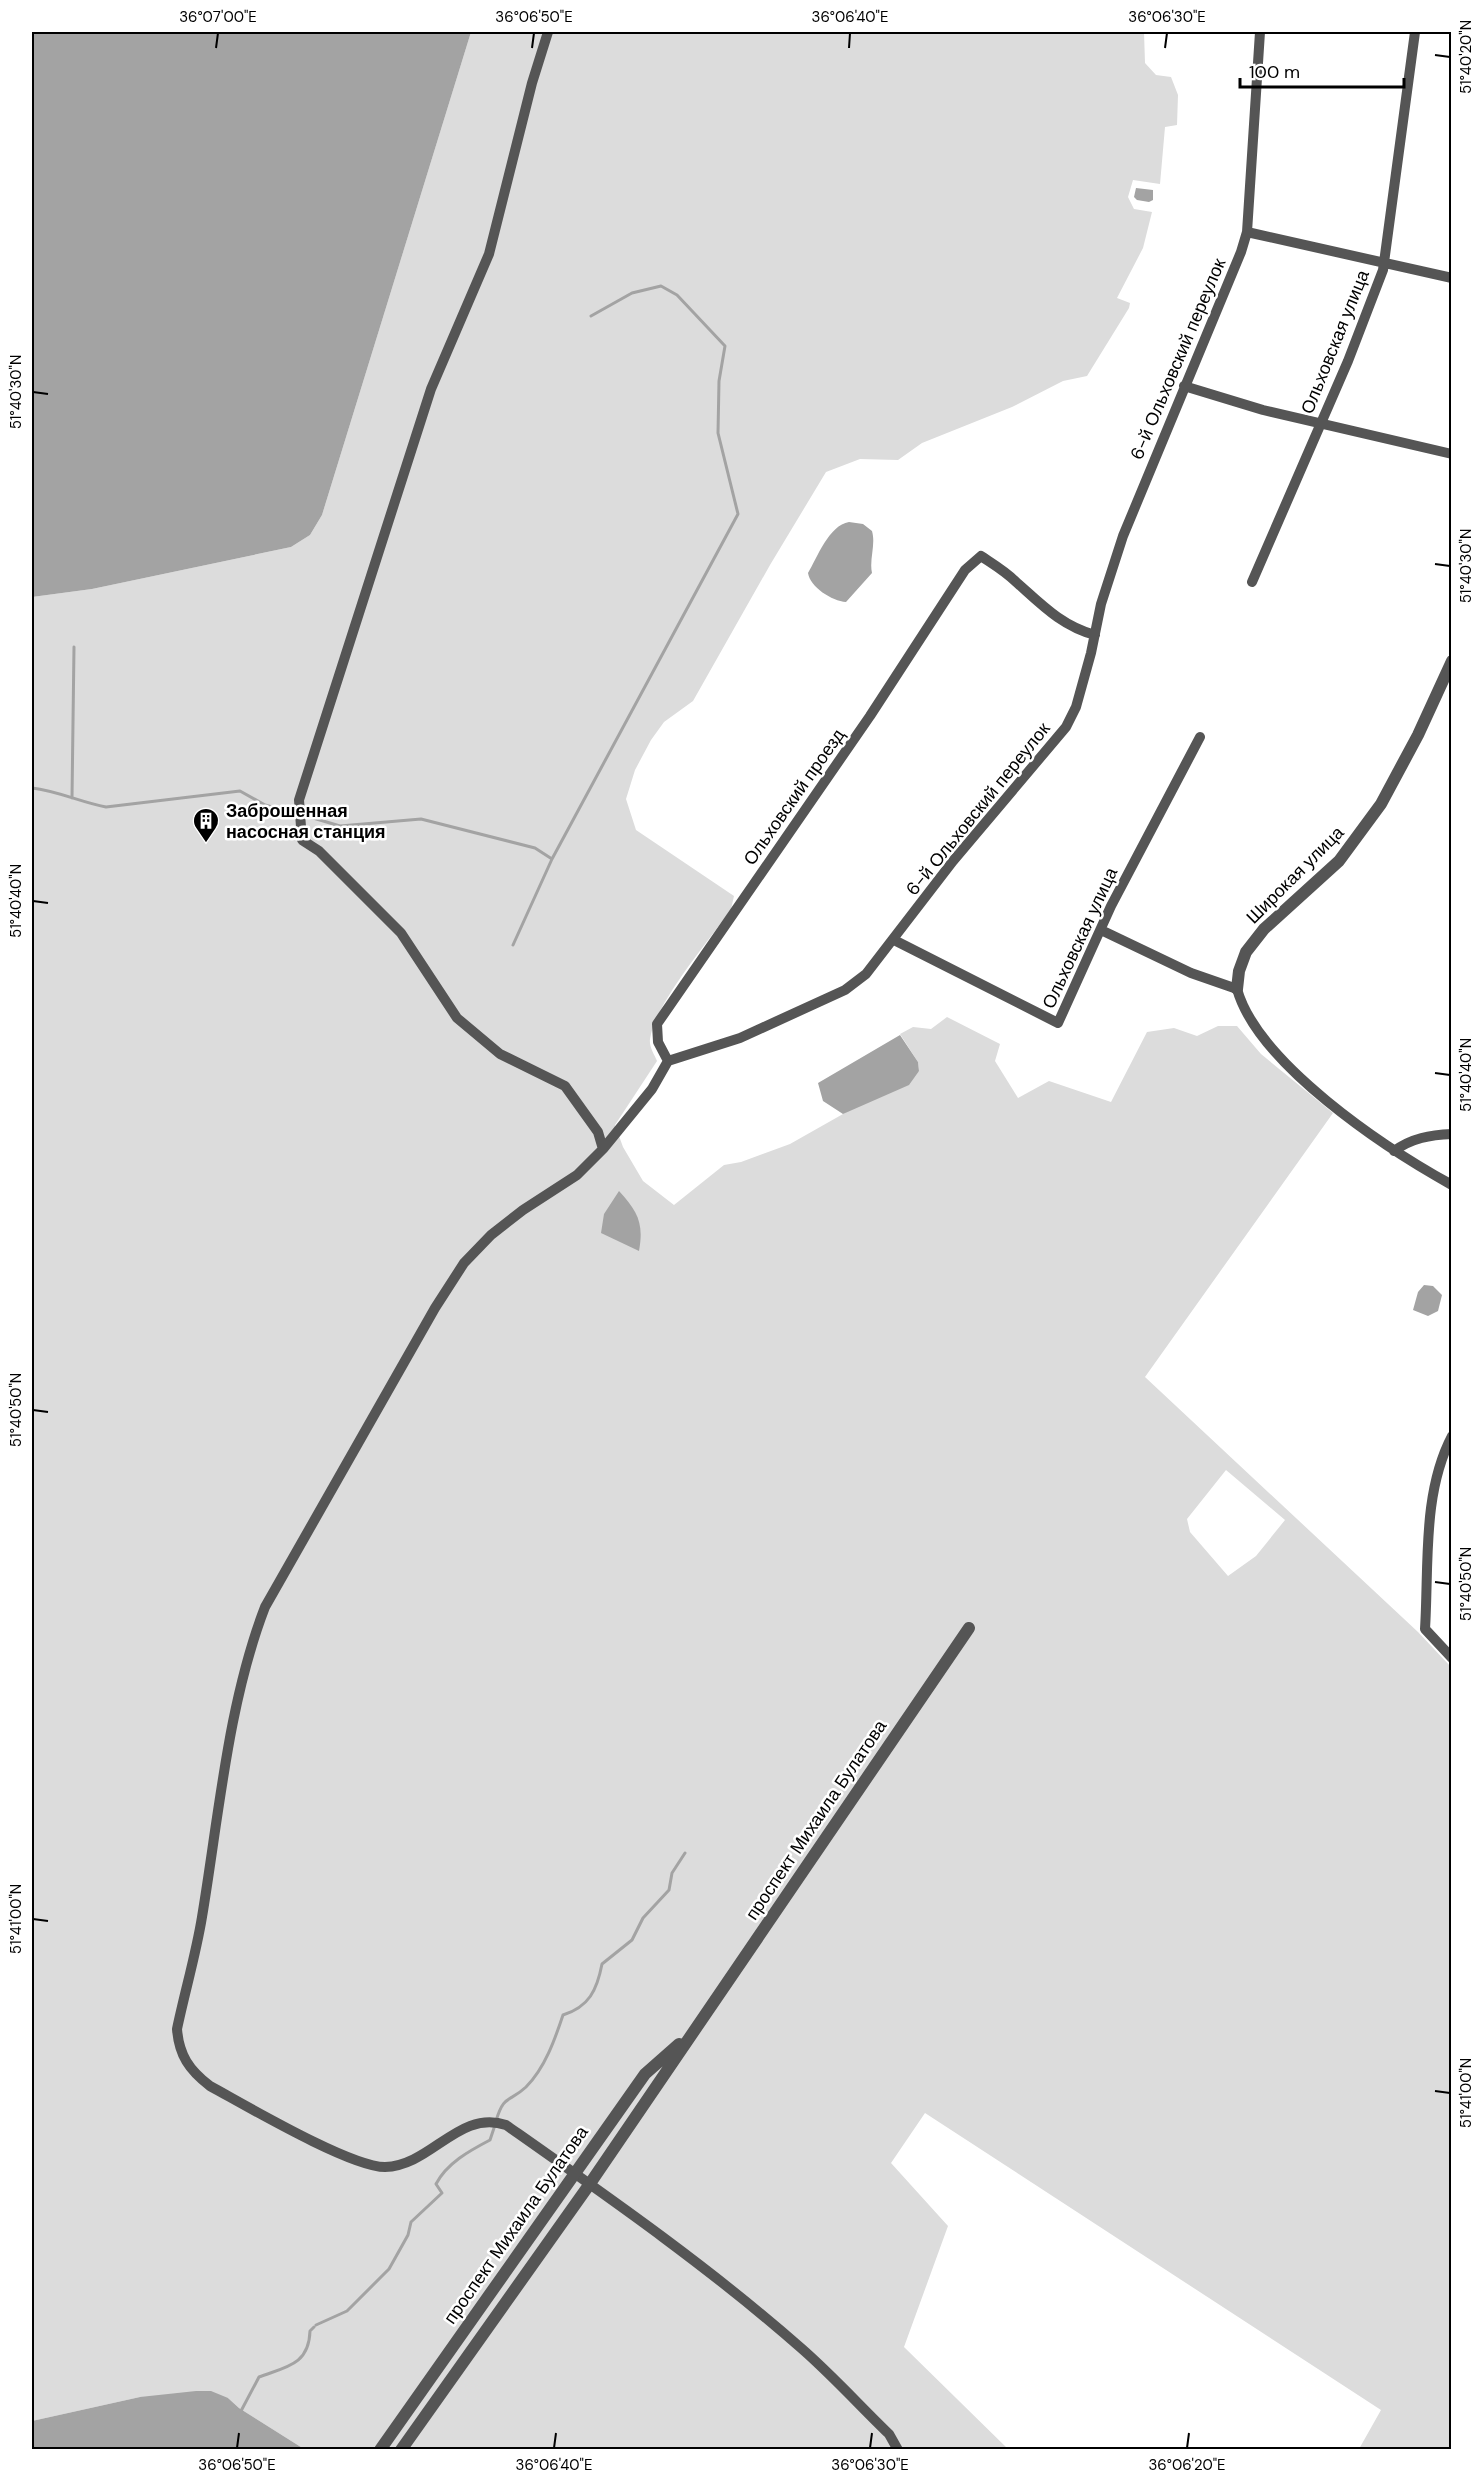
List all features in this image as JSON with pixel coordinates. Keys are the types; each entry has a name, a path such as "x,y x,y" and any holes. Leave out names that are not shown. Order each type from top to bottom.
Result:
{"street":[{"path":"548,32 532,83 489,254 430,388 299,800 302,840 319,851 401,933 457,1018 500,1054 565,1086 593,1124 603,1149"},
{"name":"6-й Ольховский переулок","path":"668,1061 740,1038 845,990 866,974 953,861 1066,727 1076,707 1110,569 1247,232 1260,32"},
{"name":"Ольховская улица","path":"1252,582 1348,361 1385,262 1399,136 1415,32"},
{"path":"1247,232 1452,278"},
{"path":"1184,386 1263,410 1452,454"},
{"name":"Ольховский проезд","path":"668,1061 658,1042 657,1024 870,716 965,570 981,556 1014,579 1056,617 1071,627 1095,635"},
{"name":"Широкая улица","path":"1237,989 1239,971 1246,952 1263,929 1339,861 1376,811 1419,735 1452,661"},
{"name":"Ольховская улица","path":"894,940 1058,1023 1101,930 1200,737"},
{"path":"1101,930 1191,973 1237,989 1248,1014 1267,1042 1332,1103 1394,1151 1452,1185"},
{"path":"668,1061 652,1089 603,1149 577,1175 523,1210 491,1235 465,1263 435,1308 265,1607 247,1662 215,1819 202,1918 177,2029 178,2045 184,2061 194,2074 210,2086 365,2164 398,2165 483,2121 506,2126 574,2173 739,2296 803,2349 889,2434 897,2450"},
{"path":"1394,1151 1406,1142 1427,1136 1452,1134"},
{"path":"1452,1436 1438,1470 1432,1504 1425,1629 1452,1658"},
{"name":"проспект Михаила Булатова","path":"401,2450 589,2184 969,1628"},
{"name":"проспект Михаила Булатова","path":"380,2449 645,2074 693,2032"}],"shaded area":[{"path":"32,32 471,32 322,515 310,535 291,547 92,589 32,597"},
{"path":"471,32 1144,32 1145,63 1156,75 1171,77 1178,95 1177,125 1165,127 1160,184 1133,180 1128,197 1134,209 1152,212 1143,248 1117,298 1130,303 1129,308 1087,376 1063,381 1012,407 922,443 898,460 860,459 826,472 693,701 664,722 651,740 635,770 626,799 636,830 734,896 731,909 684,972 662,1008 650,1039 657,1061 615,1125 623,1147 643,1181 674,1205 724,1165 741,1162 790,1144 919,1071 918,1062 900,1034 913,1027 931,1029 947,1017 1000,1044 995,1061 1018,1098 1049,1081 1111,1102 1147,1032 1174,1028 1197,1036 1218,1026 1237,1026 1261,1054 1333,1113 1145,1377 1418,1632 1451,1667 1451,2449 1359,2449 1381,2410 925,2113 891,2163 948,2226 904,2347 1008,2449 304,2449 239,2408 228,2398 140,2397 32,2421 32,597 92,589 291,547 310,535 322,515","holes":["1226,1470 1285,1520 1256,1556 1228,1576 1190,1532 1187,1519"]},
{"path":"1136,188 1153,190 1153,200 1149,202 1137,200 1134,197"},
{"path":"849,522 863,524 872,531 872,573 846,602 834,599 822,592 813,583 808,573 835,529"},
{"path":"900,1035 918,1062 919,1071 909,1085 843,1114 823,1101 818,1083"},
{"path":"619,1191 638,1218 641,1233 639,1251 601,1233 604,1214"},
{"path":"1424,1285 1433,1286 1442,1295 1438,1311 1428,1316 1413,1310 1418,1292"},
{"path":"211,2391 228,2398 239,2408 304,2449 32,2449 32,2421 140,2397"}],"waterway":[{"path":"552,859 738,514 718,433 719,381 725,346 677,295 661,286 632,293 591,316"},
{"path":"72,798 74,647"},
{"path":"32,788 106,807 240,791 265,805 297,814"},
{"path":"303,815 340,826 421,819 535,848 552,859 513,945"},
{"path":"496,2121 505,2103 526,2087 539,2071 553,2043 563,2015 572,2012 585,2002 594,1989 602,1964 632,1940 643,1918 669,1890 672,1873 685,1853"},
{"path":"316,2325 347,2311 389,2269 408,2235 411,2222 442,2193 436,2184 446,2170 459,2158 490,2140 495,2125"},
{"path":"241,2411 259,2377 287,2367 301,2358 309,2342 310,2331 314,2327"}],"place":[{"name":"Заброшенная насосная станция","path":"206,844"}]}
